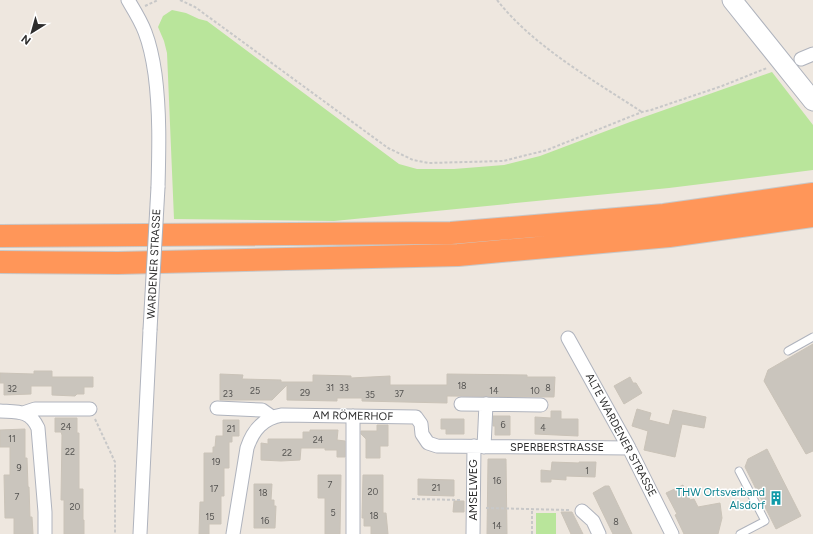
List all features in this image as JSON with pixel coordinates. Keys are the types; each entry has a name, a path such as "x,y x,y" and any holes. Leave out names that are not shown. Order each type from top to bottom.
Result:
{"highway":[{"path":"0,236 451,234 664,215 813,194"},
{"path":"0,262 118,263 458,255 669,236 813,216"}],"street":[{"name":"WARDENER STRASSE","path":"128,0 136,12 146,33 153,61 158,98 159,121 158,187 140,534"},
{"path":"732,0 813,101"},
{"name":"ALTE WARDENER STRASSE","path":"568,338 629,448 672,534"},
{"path":"461,404 542,404"},
{"path":"479,446 486,404"},
{"name":"AM RÖMERHOF","path":"217,408 262,410 272,417 282,415 416,417 421,424 422,434"},
{"path":"23,413 35,409 90,409"},
{"path":"0,411 23,413 30,416 35,421 38,428 45,534"},
{"path":"353,416 353,534"},
{"path":"234,534 247,448 252,435 260,426 272,417"},
{"name":"SPERBERSTRASSE","path":"422,434 428,443 437,446 629,448"},
{"name":"AMSELWEG","path":"473,534 479,446"},
{"path":"582,511 593,521 599,534"}],"lane":[{"path":"788,351 813,337"},
{"path":"739,471 765,521 740,534"}],"path":[{"path":"180,0 195,7 388,148 412,160 429,163 503,161 547,150 642,112 722,86 761,71 780,61"},
{"path":"497,0 532,36 566,62 642,112"},
{"path":"90,409 115,462 115,534"},
{"path":"412,499 532,509 582,511"},
{"path":"532,509 532,534"}],"green space":[{"path":"172,10 186,13 207,21 399,164 417,169 454,169 504,165 540,156 630,122 772,72 813,125 813,170 669,188 334,221 174,219 167,53 158,27 163,16"},
{"path":"536,513 556,513 556,534 536,534"}],"building":[{"path":"813,344 813,451 806,454 764,381 768,370"},
{"path":"34,371 52,371 52,377 93,377 93,387 84,387 84,394 77,394 75,396 52,395 52,386 31,386 31,394 4,395 4,383 0,383 0,373 34,374"},
{"path":"220,374 243,375 242,379 281,380 281,382 313,382 313,375 351,376 351,378 390,376 390,385 447,385 447,374 527,375 527,377 555,377 554,397 447,396 447,403 362,401 362,398 337,398 337,401 287,400 287,385 272,400 220,400"},
{"path":"630,377 642,393 624,404 614,386"},
{"path":"637,409 651,413 649,420 669,425 673,410 706,417 704,428 682,424 675,457 644,450 648,431 632,426"},
{"path":"551,411 561,411 561,419 578,419 578,436 535,434 535,417 551,418"},
{"path":"493,416 510,416 510,435 495,435"},
{"path":"55,418 77,418 77,433 79,433 79,489 83,489 84,534 64,534 64,500 61,500 62,435 61,432 55,432"},
{"path":"441,419 464,419 464,434 446,434 446,429 441,429"},
{"path":"223,420 239,420 239,436 232,436 232,442 229,442 229,468 224,468 224,496 221,496 221,524 209,524 209,534 199,534 200,502 204,502 204,453 213,453 216,436 223,436"},
{"path":"377,425 388,425 388,446 380,446 380,458 366,458 366,439 361,434 361,431 377,431"},
{"path":"25,429 25,458 27,458 30,517 32,517 33,534 14,534 14,518 5,518 4,475 10,475 10,447 0,447 0,430"},
{"path":"310,430 338,430 337,440 345,441 345,457 337,457 337,450 325,450 325,448 301,448 300,460 261,460 261,443 268,444 268,439 303,439 303,432 310,432"},
{"name":"THW Ortsverband Alsdorf","path":"767,449 801,516 776,529 745,467 748,459"},
{"path":"488,459 506,459 507,534 487,534"},
{"path":"552,462 596,462 595,477 566,476 566,480 551,479 551,482 541,482 541,470 551,471"},
{"path":"318,475 341,475 340,534 325,534 325,498 318,498"},
{"path":"363,475 383,475 383,513 386,513 388,534 371,534 371,526 364,526 364,518 362,518"},
{"path":"418,479 454,480 454,496 418,495"},
{"path":"254,484 272,484 271,500 274,500 274,506 276,506 275,528 254,528"},
{"path":"683,485 690,500 694,499 698,507 720,503 722,518 718,534 684,534 675,515 677,514 666,493"},
{"path":"605,486 609,486 632,534 613,534 593,493"},
{"path":"454,501 464,501 464,512 453,512"},
{"path":"561,512 572,512 583,534 571,534"}],"place":[{"name":"THW Ortsverband Alsdorf","path":"776,498"}]}
